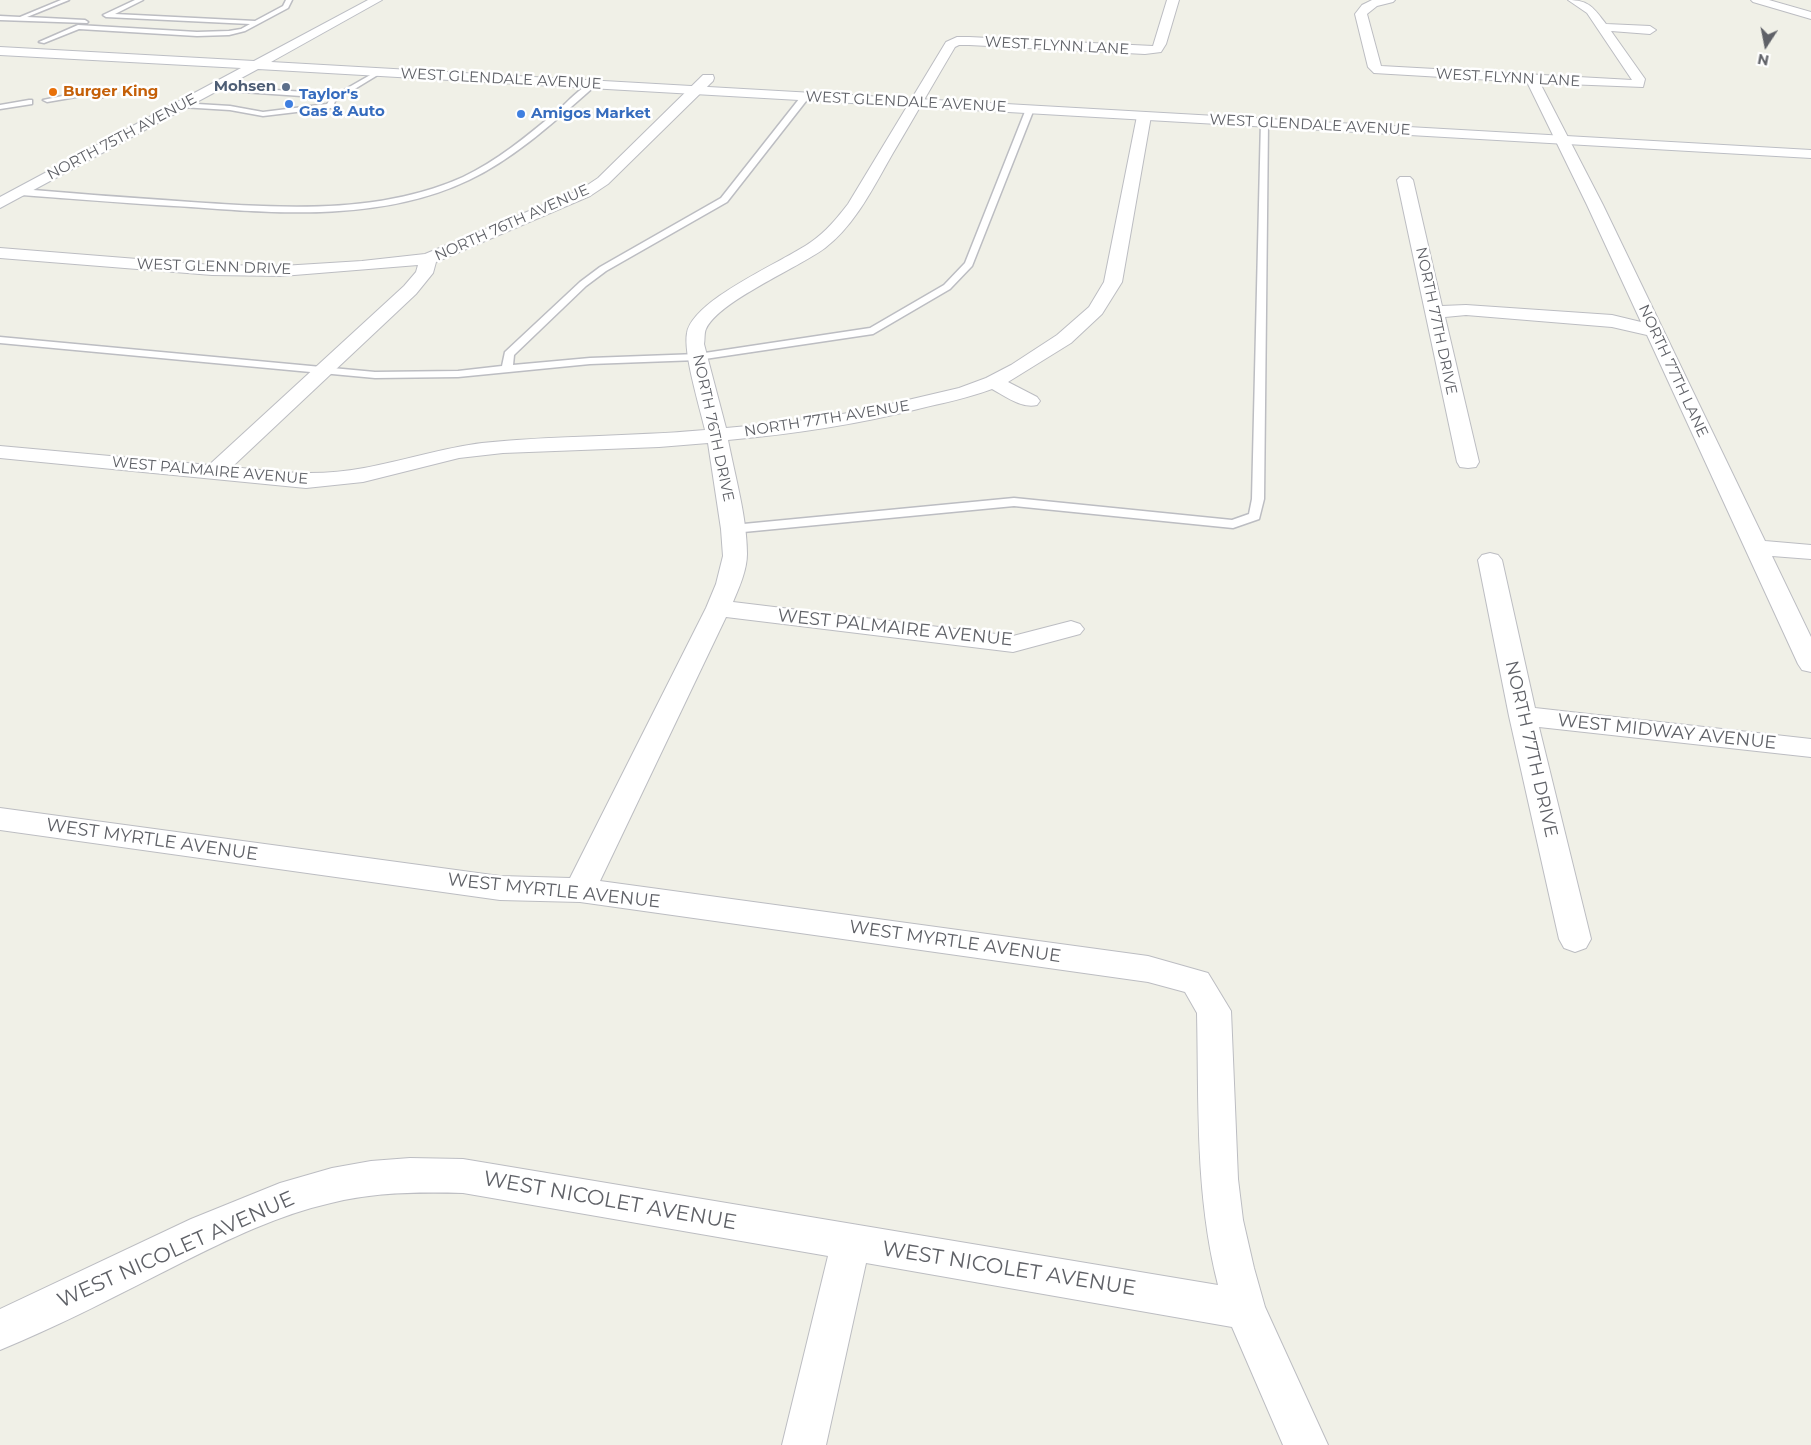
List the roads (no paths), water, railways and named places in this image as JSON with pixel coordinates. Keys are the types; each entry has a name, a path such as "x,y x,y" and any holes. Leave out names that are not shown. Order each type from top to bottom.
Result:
{"street":[{"name":"NORTH 75TH AVENUE","path":"0,202 376,0"},
{"name":"WEST FLYNN LANE","path":"957,41 1145,50 1157,48 1160,44 1173,0"},
{"name":"WEST FLYNN LANE","path":"1380,0 1365,8 1360,14 1374,67 1378,70 1638,84 1639,79 1604,27"},
{"path":"1574,0 1592,11 1604,27 1650,30"},
{"path":"1757,0 1811,16"},
{"name":"WEST GLENDALE AVENUE","path":"0,40 708,78 920,96 1560,133 1811,154"},
{"name":"NORTH 76TH DRIVE","path":"580,890 718,608 728,584 735,556 733,529 717,436 695,344 697,329 703,318 731,296 797,259 817,245 845,219 950,45 957,41"},
{"name":"WEST GLENDALE AVENUE","path":"0,52 257,64 806,96 920,96 1030,109 1264,122 1811,140"},
{"name":"NORTH 75TH AVENUE","path":"203,76 248,53"},
{"name":"NORTH 76TH AVENUE","path":"213,473 410,290 424,273 428,260 585,193 604,182 708,78"},
{"name":"NORTH 77TH LANE","path":"1532,79 1560,133 1811,664"},
{"name":"NORTH 77TH AVENUE","path":"717,436 791,428 861,417 924,403 993,382 1018,369 1064,339 1096,310 1113,282 1144,116"},
{"name":"NORTH 77TH DRIVE","path":"1405,180 1468,462"},
{"name":"WEST GLENN DRIVE","path":"0,253 212,270 282,272 428,260"},
{"path":"1434,312 1465,320 1608,332 1654,331"},
{"path":"993,382 1030,401"},
{"name":"WEST PALMAIRE AVENUE","path":"0,452 306,481 363,476 458,452 503,447 659,441 717,436"},
{"path":"1754,546 1811,552"},
{"name":"NORTH 77TH DRIVE","path":"1490,560 1523,716 1574,939"},
{"name":"WEST PALMAIRE AVENUE","path":"718,608 1013,644 1071,629"},
{"name":"WEST MIDWAY AVENUE","path":"1523,716 1811,748"},
{"name":"WEST MYRTLE AVENUE","path":"0,819 500,888 580,890 1148,969 1196,982 1214,1011 1219,1179 1224,1220 1245,1309"},
{"name":"WEST NICOLET AVENUE","path":"0,1330 187,1240 250,1212 314,1189 357,1180 403,1174 463,1176 1245,1309"},
{"path":"804,1445 851,1243"},
{"path":"1245,1309 1288,1409 1306,1445"}],"lane":[{"path":"18,19 66,0"},
{"path":"123,0 138,0"},
{"path":"42,42 78,28 138,0"},
{"path":"78,28 213,34 243,30 286,7 289,0"},
{"path":"106,15 205,22 220,25 257,23"},
{"path":"128,20 135,16"},
{"path":"0,18 89,23"},
{"path":"108,29 117,25"},
{"path":"213,34 220,25"},
{"path":"127,30 134,26"},
{"path":"165,32 174,28"},
{"path":"182,33 190,29"},
{"path":"197,34 206,30"},
{"path":"181,105 230,108 239,111 272,114 330,106 332,100 379,72"},
{"path":"20,192 285,210 370,204 410,197 449,186 484,167 512,149 594,84"},
{"path":"213,88 338,96"},
{"path":"47,100 82,94 101,96"},
{"path":"507,369 509,354 583,284 621,257 724,200 806,96"},
{"path":"0,107 29,102"},
{"path":"0,340 375,375 458,374 590,361 698,357 873,331 947,287 968,264 1030,109"},
{"path":"733,529 1014,502 1233,524 1255,516 1258,499 1264,122"}],"place":[{"name":"Mohsen","path":"286,87"},
{"name":"Burger King","path":"53,92"},
{"name":"Taylor's Gas & Auto","path":"289,104"},
{"name":"Amigos Market","path":"521,114"}]}
